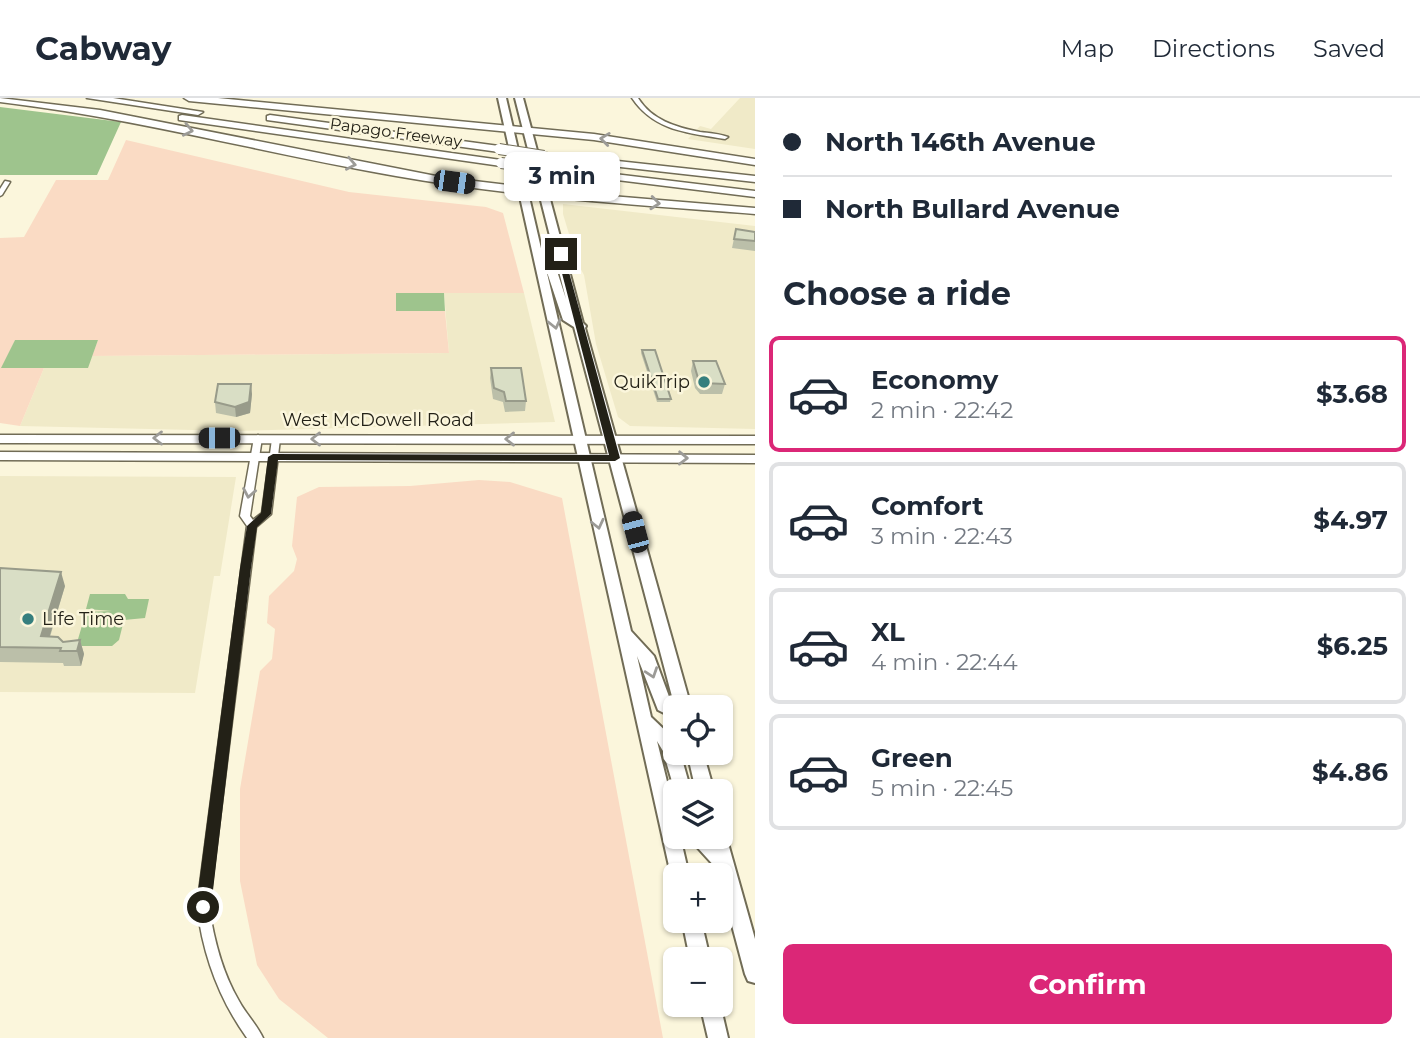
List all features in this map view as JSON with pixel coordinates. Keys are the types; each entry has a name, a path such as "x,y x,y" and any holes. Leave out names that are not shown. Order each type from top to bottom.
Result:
{"highway":[{"name":"Papago Freeway","path":"32,98 500,155"},
{"path":"92,98 500,155"},
{"path":"123,98 251,115"},
{"path":"189,98 527,130 673,148 755,162"},
{"path":"0,99 156,124 397,173 522,191 755,211"},
{"name":"Papago Freeway","path":"263,117 755,194"},
{"path":"546,162 755,181"}],"main road":[{"path":"502,98 677,863"},
{"path":"519,98 679,695"},
{"path":"539,258 551,268 568,320 581,326"},
{"name":"West McDowell Road","path":"0,439 755,440"},
{"name":"West McDowell Road","path":"0,456 755,459"},
{"path":"624,633 646,656 663,703"},
{"path":"644,720 660,729 666,738 678,779"},
{"path":"709,849 723,863"},
{"path":"733,894 755,974"},
{"path":"713,1017 718,1038"}],"street":[{"path":"635,98 643,111 656,120 725,137"},
{"path":"0,194 7,183"},
{"path":"252,526 245,516 258,438"},
{"path":"256,1038 224,988 209,948 203,907 252,526 266,514 276,439"}],"shaded area":[{"path":"740,98 755,98 755,149 688,139 700,126 711,129"},
{"path":"0,107 121,122 97,175 0,175"},
{"path":"126,140 349,192 486,207 503,213 524,293 396,293 397,311 445,311 449,353 92,356 98,340 15,340 2,368 44,368 20,426 0,423 0,238 24,237 56,180 108,180"},
{"path":"563,204 755,226 755,429 630,426 618,417 596,344 584,275 563,214"},
{"path":"396,293 444,293 445,311 396,311"},
{"path":"444,293 524,293 555,422 236,431 20,426 44,368 87,368 92,356 449,353"},
{"path":"15,340 98,340 88,368 1,368"},
{"path":"0,476 236,477 220,576 214,576 195,693 0,692"},
{"path":"479,480 510,482 562,498 663,1038 328,1038 279,999 257,965 240,881 240,789 260,671 272,659 275,629 267,623 269,596 294,571 297,559 292,546 297,497 319,487 410,486"},
{"path":"90,594 125,594 128,599 149,599 145,618 124,620 119,640 112,646 76,646 86,612 112,611 86,609"}],"building":[{"path":"736,229 755,232 755,241 734,239"},
{"name":"QuikTrip","path":"642,350 655,350 671,399 658,399"},
{"path":"693,361 716,361 725,384 702,383"},
{"path":"491,368 521,368 526,401 506,401 504,392 494,388"},
{"path":"218,384 251,384 249,402 235,407 215,402"},
{"name":"Life Time","path":"0,568 61,572 41,636 58,637 63,642 80,640 77,651 60,651 61,648 0,647"}],"place":[{"name":"QuikTrip","path":"704,382"},
{"name":"Life Time","path":"28,619"}],"route":[{"path":"203,907 252,526 266,514 273,457 615,458 561,254"}]}
